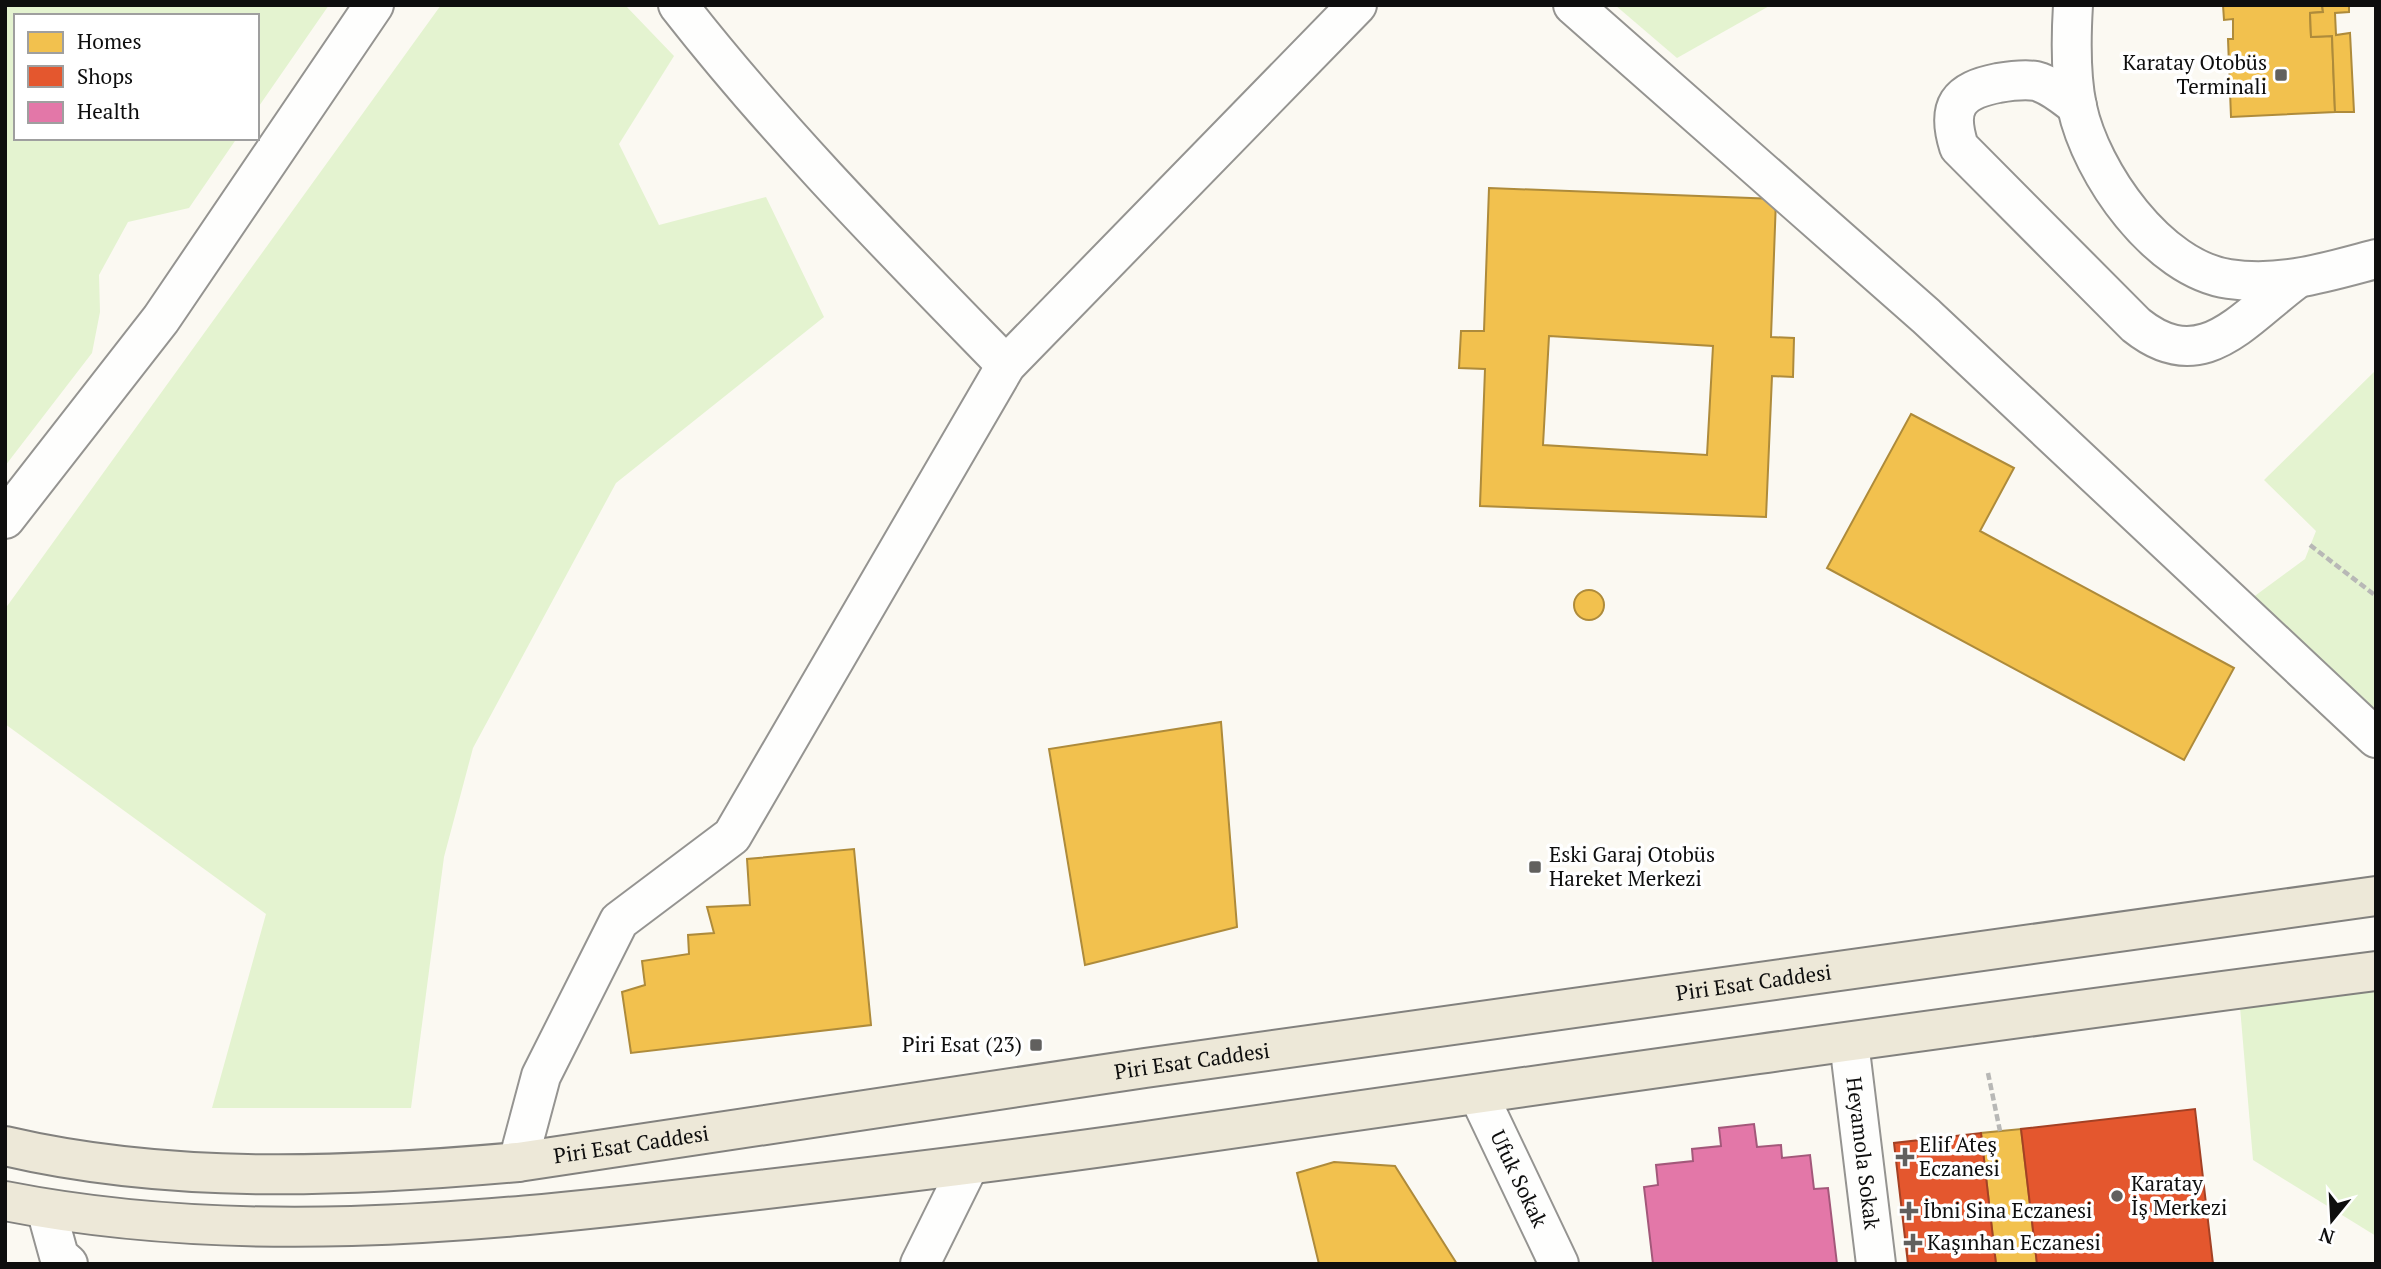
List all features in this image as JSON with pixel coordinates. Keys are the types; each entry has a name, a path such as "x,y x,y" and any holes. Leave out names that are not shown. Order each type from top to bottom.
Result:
{"main road":[{"name":"Piri Esat Caddesi","path":"5,1146 98,1163 249,1174 442,1168 518,1162 1172,1064 2376,896"},
{"path":"5,1201 46,1209 151,1221 250,1226 366,1226 576,1211 968,1167 1849,1042 2376,971"}],"street":[{"path":"5,519 161,319 374,5"},
{"path":"678,5 716,54 857,212 1006,365"},
{"path":"518,1162 541,1076 619,921 732,836 1006,365 1357,5"},
{"path":"1573,5 1926,316 2376,738"},
{"path":"2073,5 2071,40 2077,106 2094,154 2110,184 2173,256 2202,272 2228,279 2294,281 2376,259"},
{"path":"2077,106 2036,81 2013,80 1972,89 1955,107 1952,126 1959,147 2136,325 2153,338 2176,347 2198,347 2218,338 2294,281"},
{"name":"Heyamola Sokak","path":"1849,1042 1876,1264"},
{"name":"Ufuk Sokak","path":"1478,1094 1559,1264"},
{"path":"920,1264 968,1167"},
{"path":"46,1209 59,1256 68,1264"}],"path":[{"path":"2310,545 2376,596"},
{"path":"1989,1073 2000,1131"}],"green space":[{"path":"5,5 329,5 259,106 259,14 14,14 14,140 236,140 189,208 128,222 99,275 100,312 92,353 5,466"},
{"path":"441,5 625,5 674,56 619,144 659,225 766,197 824,317 616,483 473,748 444,857 411,1108 212,1108 266,914 5,724 5,609"},
{"path":"1615,5 1771,5 1677,58"},
{"path":"2376,370 2376,710 2252,598 2305,559 2316,531 2264,480"},
{"path":"2376,989 2376,1236 2253,1160 2240,1007"}],"building: Homes":[{"name":"Karatay Otobüs Terminali","path":"2223,5 2322,5 2323,12 2310,13 2311,37 2332,36 2335,112 2231,117 2228,39 2233,39 2233,19 2224,20"},
{"path":"2322,5 2349,5 2349,12 2335,13 2336,35 2350,33 2354,112 2335,112 2332,36 2311,37 2310,13 2323,12"},
{"path":"1489,188 1776,199 1771,337 1794,338 1793,377 1772,376 1766,517 1480,506 1485,369 1459,368 1461,331 1484,331","holes":["1549,336 1713,346 1707,455 1543,445"]},
{"path":"1911,414 2014,468 1980,531 2234,668 2184,760 1827,568"},
{"path":"1589,590 1600,594 1604,605 1600,616 1589,620 1578,616 1574,605 1578,594"},
{"path":"1221,722 1237,927 1085,965 1049,749"},
{"path":"854,849 871,1025 631,1053 622,992 645,985 642,961 689,954 688,935 714,933 707,907 750,905 747,859"},
{"path":"2021,1129 2037,1264 1996,1264 1981,1133"},
{"path":"1334,1162 1395,1166 1457,1264 1319,1264 1297,1173"}],"building: Shops":[{"name":"Karatay İş Merkezi","path":"2195,1109 2213,1264 2037,1264 2021,1129"},
{"path":"1981,1133 1996,1264 1908,1264 1894,1143"}],"building: Health":[{"path":"1754,1124 1757,1147 1781,1145 1782,1158 1810,1155 1814,1189 1828,1188 1837,1264 1653,1264 1644,1187 1658,1185 1656,1165 1693,1161 1692,1149 1721,1146 1719,1128"}],"place":[{"name":"Karatay Otobüs Terminali","path":"2281,75"},
{"name":"Eski Garaj Otobüs Hareket Merkezi","path":"1535,867"},
{"name":"Piri Esat (23)","path":"1036,1045"},
{"name":"Elif Ateş Eczanesi","path":"1905,1157"},
{"name":"Karatay İş Merkezi","path":"2117,1196"},
{"name":"İbni Sina Eczanesi","path":"1909,1211"},
{"name":"Kaşınhan Eczanesi","path":"1913,1243"}]}
